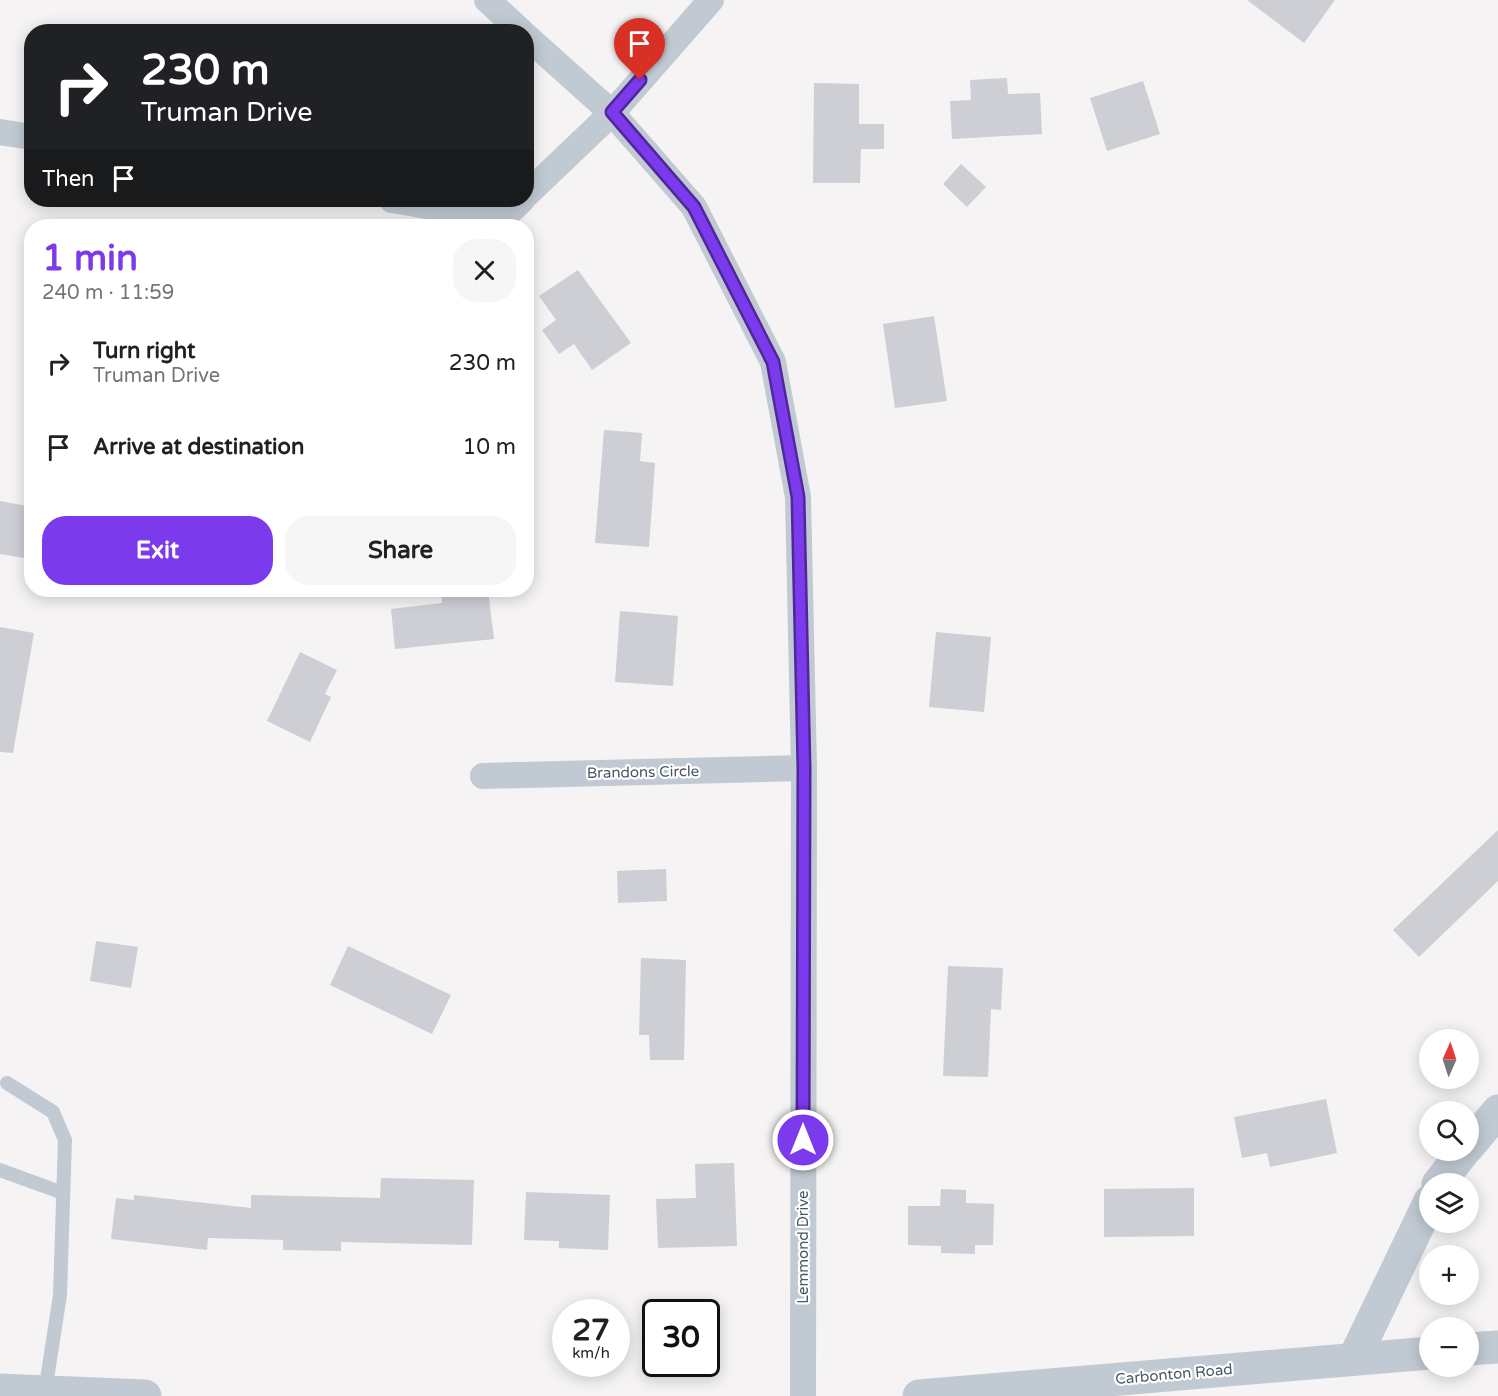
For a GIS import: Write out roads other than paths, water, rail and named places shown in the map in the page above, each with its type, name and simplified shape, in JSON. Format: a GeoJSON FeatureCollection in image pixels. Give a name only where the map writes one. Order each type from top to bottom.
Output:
{"type":"FeatureCollection","features":[{"type":"Feature","properties":{"kind":"street"},"geometry":{"type":"LineString","coordinates":[[487,0],[513,24]]}},
{"type":"Feature","properties":{"kind":"street"},"geometry":{"type":"LineString","coordinates":[[534,187],[612,112],[711,0]]}},
{"type":"Feature","properties":{"kind":"street","name":"Lemmond Drive"},"geometry":{"type":"LineString","coordinates":[[534,43],[612,112],[694,207],[773,362],[798,497],[804,768],[803,1396]]}},
{"type":"Feature","properties":{"kind":"street"},"geometry":{"type":"LineString","coordinates":[[0,132],[24,136]]}},
{"type":"Feature","properties":{"kind":"street"},"geometry":{"type":"LineString","coordinates":[[433,207],[502,219],[515,207]]}},
{"type":"Feature","properties":{"kind":"street","name":"Brandons Circle"},"geometry":{"type":"LineString","coordinates":[[483,776],[804,768]]}},
{"type":"Feature","properties":{"kind":"street"},"geometry":{"type":"LineString","coordinates":[[1479,1134],[1498,1111]]}},
{"type":"Feature","properties":{"kind":"street"},"geometry":{"type":"LineString","coordinates":[[1447,1173],[1456,1161]]}},
{"type":"Feature","properties":{"kind":"street"},"geometry":{"type":"LineString","coordinates":[[1354,1359],[1419,1224]]}},
{"type":"Feature","properties":{"kind":"street"},"geometry":{"type":"LineString","coordinates":[[1479,1348],[1498,1347]]}},
{"type":"Feature","properties":{"kind":"street","name":"Carbonton Road"},"geometry":{"type":"LineString","coordinates":[[920,1396],[1419,1354]]}},
{"type":"Feature","properties":{"kind":"street"},"geometry":{"type":"LineString","coordinates":[[0,1390],[145,1396]]}},
{"type":"Feature","properties":{"kind":"lane"},"geometry":{"type":"LineString","coordinates":[[7,1083],[53,1112],[65,1140],[60,1295],[45,1392]]}},
{"type":"Feature","properties":{"kind":"lane"},"geometry":{"type":"LineString","coordinates":[[0,1170],[63,1193]]}}]}
